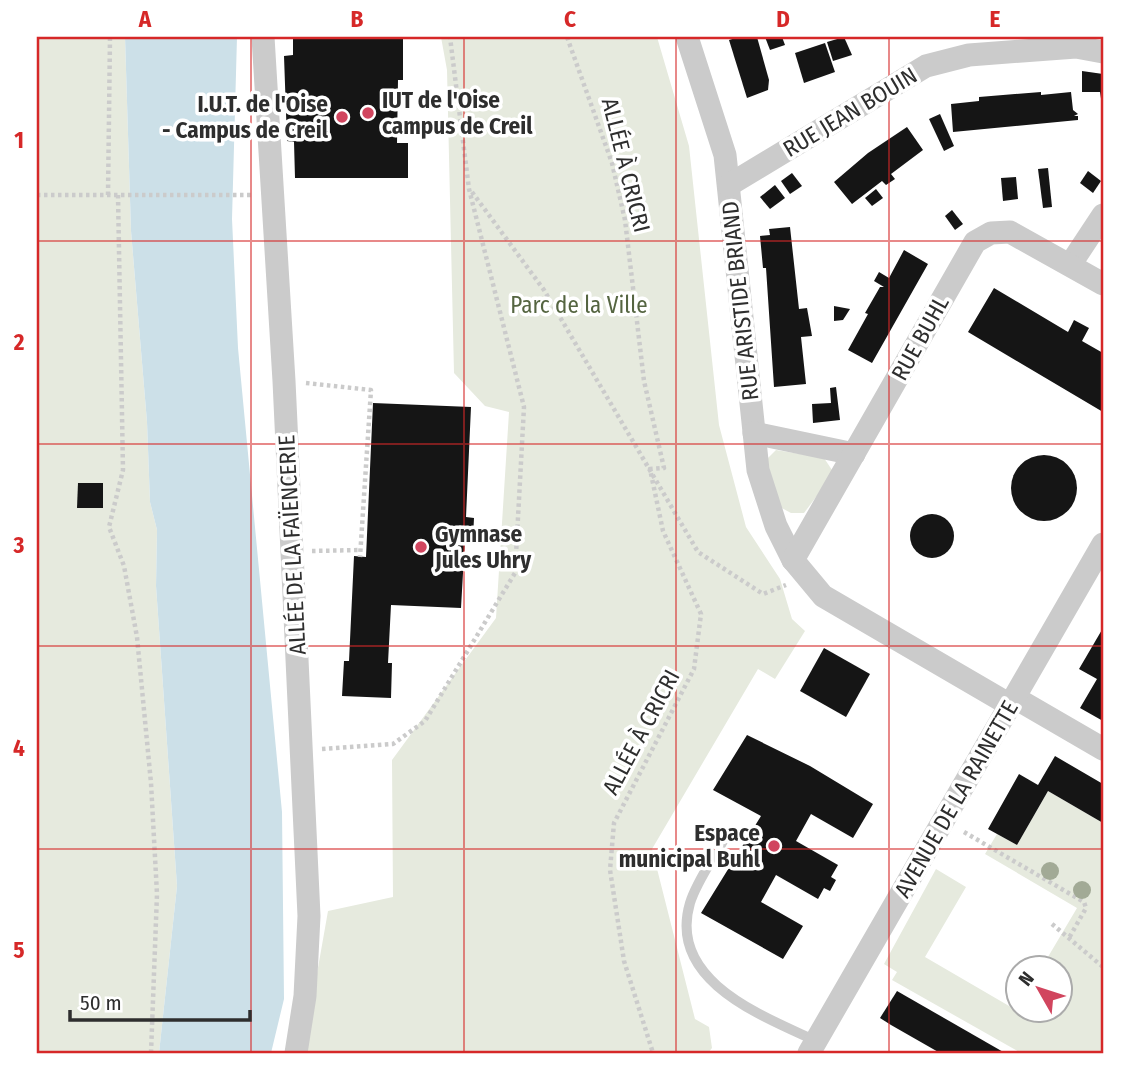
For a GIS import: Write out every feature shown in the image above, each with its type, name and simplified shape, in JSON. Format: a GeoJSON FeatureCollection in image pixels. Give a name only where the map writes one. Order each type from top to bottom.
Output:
{"type":"FeatureCollection","features":[{"type":"Feature","properties":{"kind":"street","name":"ALLÉE DE LA FAÏENCERIE"},"geometry":{"type":"LineString","coordinates":[[263,37],[284,380],[309,916],[306,985],[296,1053]]}},
{"type":"Feature","properties":{"kind":"street","name":"RUE ARISTIDE BRIAND"},"geometry":{"type":"LineString","coordinates":[[692,38],[721,138],[729,185],[762,489],[799,569]]}},
{"type":"Feature","properties":{"kind":"street","name":"RUE JEAN BOUIN"},"geometry":{"type":"LineString","coordinates":[[729,185],[802,143],[908,75],[933,64],[969,55],[1069,48],[1103,51]]}},
{"type":"Feature","properties":{"kind":"street"},"geometry":{"type":"LineString","coordinates":[[1070,265],[1103,215]]}},
{"type":"Feature","properties":{"kind":"street","name":"RUE BUHL"},"geometry":{"type":"LineString","coordinates":[[799,569],[854,454],[975,242],[991,233],[1010,232],[1103,284]]}},
{"type":"Feature","properties":{"kind":"street"},"geometry":{"type":"LineString","coordinates":[[754,433],[854,454]]}},
{"type":"Feature","properties":{"kind":"street","name":"AVENUE DE LA RAINETTE"},"geometry":{"type":"LineString","coordinates":[[813,1047],[1103,544]]}},
{"type":"Feature","properties":{"kind":"street"},"geometry":{"type":"LineString","coordinates":[[799,569],[835,605],[1103,749]]}},
{"type":"Feature","properties":{"kind":"lane"},"geometry":{"type":"LineString","coordinates":[[723,841],[690,904],[687,923],[699,962],[707,978],[732,1000],[813,1047]]}},
{"type":"Feature","properties":{"kind":"path"},"geometry":{"type":"LineString","coordinates":[[108,195],[110,37]]}},
{"type":"Feature","properties":{"kind":"path"},"geometry":{"type":"LineString","coordinates":[[302,750],[393,744],[425,720],[515,573],[524,407],[469,189],[450,37]]}},
{"type":"Feature","properties":{"kind":"path","name":"ALLÉE À CRICRI"},"geometry":{"type":"LineString","coordinates":[[567,37],[612,163],[625,220],[644,381],[664,468],[650,469],[663,531],[701,614],[694,669],[614,823],[610,870],[624,961],[653,1053]]}},
{"type":"Feature","properties":{"kind":"path"},"geometry":{"type":"LineString","coordinates":[[469,189],[544,290],[698,552],[763,594],[799,569]]}},
{"type":"Feature","properties":{"kind":"path"},"geometry":{"type":"LineString","coordinates":[[37,195],[239,195]]}},
{"type":"Feature","properties":{"kind":"path"},"geometry":{"type":"LineString","coordinates":[[118,195],[123,470],[109,527],[124,566],[137,637],[151,783],[157,894],[151,1053]]}},
{"type":"Feature","properties":{"kind":"path"},"geometry":{"type":"LineString","coordinates":[[284,380],[371,390],[360,556]]}},
{"type":"Feature","properties":{"kind":"path"},"geometry":{"type":"LineString","coordinates":[[292,551],[360,550]]}},
{"type":"Feature","properties":{"kind":"path"},"geometry":{"type":"LineString","coordinates":[[970,822],[964,833],[1084,902],[1086,908],[1069,938]]}},
{"type":"Feature","properties":{"kind":"path"},"geometry":{"type":"LineString","coordinates":[[1052,924],[1103,967]]}},
{"type":"Feature","properties":{"kind":"green space"},"geometry":{"type":"Polygon","coordinates":[[[37,37],[125,37],[131,231],[147,422],[150,502],[157,530],[156,586],[177,886],[159,1053],[37,1053],[37,37]]]}},
{"type":"Feature","properties":{"kind":"green space","name":"Parc de la Ville"},"geometry":{"type":"Polygon","coordinates":[[[441,37],[657,37],[689,146],[719,425],[746,527],[780,579],[792,619],[805,631],[775,679],[758,669],[652,849],[695,1019],[709,1027],[712,1048],[708,1053],[303,1053],[328,911],[393,897],[392,760],[496,618],[509,412],[485,406],[454,373],[447,70],[441,37]]]}},
{"type":"Feature","properties":{"kind":"green space"},"geometry":{"type":"Polygon","coordinates":[[[776,450],[824,458],[834,473],[804,513],[791,513],[778,506],[767,459],[776,450]]]}},
{"type":"Feature","properties":{"kind":"green space"},"geometry":{"type":"Polygon","coordinates":[[[1048,791],[1103,823],[1103,1053],[1021,1053],[892,980],[897,972],[884,964],[936,869],[966,887],[925,957],[1004,1003],[1004,1024],[1074,1024],[1074,954],[1050,954],[1077,908],[985,854],[997,834],[1017,845],[1048,791]]]}},
{"type":"Feature","properties":{"kind":"shaded area"},"geometry":{"type":"Polygon","coordinates":[[[125,37],[237,37],[232,219],[238,348],[282,812],[284,999],[271,1053],[159,1053],[177,886],[156,586],[157,530],[150,502],[147,422],[131,231],[125,37]]]}},
{"type":"Feature","properties":{"kind":"building","name":"IUT de l'Oise campus de Creil"},"geometry":{"type":"Polygon","coordinates":[[[293,37],[403,37],[403,80],[398,80],[397,143],[408,143],[408,178],[295,178],[294,142],[287,141],[284,56],[293,55],[293,37]]]}},
{"type":"Feature","properties":{"kind":"building"},"geometry":{"type":"Polygon","coordinates":[[[757,37],[769,80],[768,90],[747,98],[729,40],[757,37]]]}},
{"type":"Feature","properties":{"kind":"building"},"geometry":{"type":"Polygon","coordinates":[[[765,37],[782,37],[785,45],[770,50],[765,37]]]}},
{"type":"Feature","properties":{"kind":"building"},"geometry":{"type":"Polygon","coordinates":[[[844,37],[852,55],[833,61],[827,42],[844,37]]]}},
{"type":"Feature","properties":{"kind":"building"},"geometry":{"type":"Polygon","coordinates":[[[825,43],[835,72],[804,83],[795,53],[825,43]]]}},
{"type":"Feature","properties":{"kind":"building"},"geometry":{"type":"Polygon","coordinates":[[[1082,71],[1103,74],[1103,112],[1100,92],[1082,92],[1082,71]]]}},
{"type":"Feature","properties":{"kind":"building"},"geometry":{"type":"Polygon","coordinates":[[[1041,92],[1041,95],[1071,92],[1073,110],[1078,114],[1074,116],[1078,116],[1078,120],[953,132],[951,104],[979,101],[979,97],[1041,92]]]}},
{"type":"Feature","properties":{"kind":"building"},"geometry":{"type":"Polygon","coordinates":[[[940,114],[954,146],[944,151],[929,119],[940,114]]]}},
{"type":"Feature","properties":{"kind":"building"},"geometry":{"type":"Polygon","coordinates":[[[907,127],[923,150],[891,174],[895,179],[886,185],[882,181],[852,204],[834,182],[868,153],[907,127]]]}},
{"type":"Feature","properties":{"kind":"building"},"geometry":{"type":"Polygon","coordinates":[[[1048,168],[1052,207],[1043,208],[1038,169],[1048,168]]]}},
{"type":"Feature","properties":{"kind":"building"},"geometry":{"type":"Polygon","coordinates":[[[1088,171],[1101,181],[1093,193],[1080,183],[1088,171]]]}},
{"type":"Feature","properties":{"kind":"building"},"geometry":{"type":"Polygon","coordinates":[[[792,173],[802,186],[790,194],[781,181],[792,173]]]}},
{"type":"Feature","properties":{"kind":"building"},"geometry":{"type":"Polygon","coordinates":[[[1016,177],[1018,199],[1003,201],[1001,178],[1016,177]]]}},
{"type":"Feature","properties":{"kind":"building"},"geometry":{"type":"Polygon","coordinates":[[[775,185],[785,198],[770,209],[760,197],[775,185]]]}},
{"type":"Feature","properties":{"kind":"building"},"geometry":{"type":"Polygon","coordinates":[[[876,189],[883,198],[872,206],[865,198],[876,189]]]}},
{"type":"Feature","properties":{"kind":"building"},"geometry":{"type":"Polygon","coordinates":[[[952,210],[963,224],[955,230],[945,216],[952,210]]]}},
{"type":"Feature","properties":{"kind":"building"},"geometry":{"type":"Polygon","coordinates":[[[790,227],[799,309],[807,308],[812,336],[801,337],[806,384],[774,387],[766,268],[763,268],[760,236],[770,235],[769,229],[790,227]]]}},
{"type":"Feature","properties":{"kind":"building"},"geometry":{"type":"Polygon","coordinates":[[[904,250],[928,264],[872,363],[848,350],[868,314],[865,313],[880,287],[884,287],[874,281],[879,272],[889,278],[904,250]]]}},
{"type":"Feature","properties":{"kind":"building"},"geometry":{"type":"Polygon","coordinates":[[[994,288],[1068,332],[1074,320],[1089,328],[1082,341],[1103,353],[1103,412],[968,332],[994,288]]]}},
{"type":"Feature","properties":{"kind":"building"},"geometry":{"type":"Polygon","coordinates":[[[834,306],[850,309],[843,320],[834,321],[834,306]]]}},
{"type":"Feature","properties":{"kind":"building"},"geometry":{"type":"Polygon","coordinates":[[[836,387],[840,420],[813,423],[812,404],[831,403],[830,388],[836,387]]]}},
{"type":"Feature","properties":{"kind":"building","name":"Gymnase Jules Uhry"},"geometry":{"type":"Polygon","coordinates":[[[373,403],[471,407],[466,517],[474,518],[473,538],[465,538],[461,608],[391,605],[388,663],[392,663],[391,698],[342,696],[344,661],[349,661],[354,556],[366,557],[373,403]]]}},
{"type":"Feature","properties":{"kind":"building"},"geometry":{"type":"Polygon","coordinates":[[[1037,455],[1051,455],[1063,460],[1072,469],[1077,488],[1075,501],[1068,512],[1051,521],[1037,521],[1025,516],[1016,507],[1011,495],[1011,481],[1016,469],[1025,460],[1037,455]]]}},
{"type":"Feature","properties":{"kind":"building"},"geometry":{"type":"Polygon","coordinates":[[[78,483],[103,483],[103,508],[77,508],[78,483]]]}},
{"type":"Feature","properties":{"kind":"building"},"geometry":{"type":"Polygon","coordinates":[[[932,514],[947,521],[954,536],[947,551],[932,558],[917,551],[910,536],[917,521],[932,514]]]}},
{"type":"Feature","properties":{"kind":"building"},"geometry":{"type":"Polygon","coordinates":[[[1103,628],[1103,721],[1080,708],[1097,679],[1079,669],[1103,628]]]}},
{"type":"Feature","properties":{"kind":"building"},"geometry":{"type":"Polygon","coordinates":[[[824,648],[870,674],[846,717],[800,691],[824,648]]]}},
{"type":"Feature","properties":{"kind":"building","name":"Espace municipal Buhl"},"geometry":{"type":"Polygon","coordinates":[[[747,735],[810,766],[873,804],[853,838],[811,814],[796,841],[838,865],[831,877],[836,880],[830,891],[824,888],[818,899],[776,875],[761,902],[803,926],[783,959],[701,913],[761,816],[713,790],[747,735]]]}},
{"type":"Feature","properties":{"kind":"building"},"geometry":{"type":"Polygon","coordinates":[[[1055,756],[1103,784],[1103,823],[1048,791],[1017,845],[988,829],[1019,774],[1038,785],[1055,756]]]}},
{"type":"Feature","properties":{"kind":"building"},"geometry":{"type":"Polygon","coordinates":[[[897,991],[1005,1053],[940,1053],[891,1025],[880,1018],[897,991]]]}},
{"type":"Feature","properties":{"kind":"place","name":"IUT de l'Oise campus de Creil"},"geometry":{"type":"Point","coordinates":[368,113]}},
{"type":"Feature","properties":{"kind":"place","name":"I.U.T. de l'Oise - Campus de Creil"},"geometry":{"type":"Point","coordinates":[342,117]}},
{"type":"Feature","properties":{"kind":"place","name":"Gymnase Jules Uhry"},"geometry":{"type":"Point","coordinates":[421,547]}},
{"type":"Feature","properties":{"kind":"place","name":"Espace municipal Buhl"},"geometry":{"type":"Point","coordinates":[774,846]}}]}
